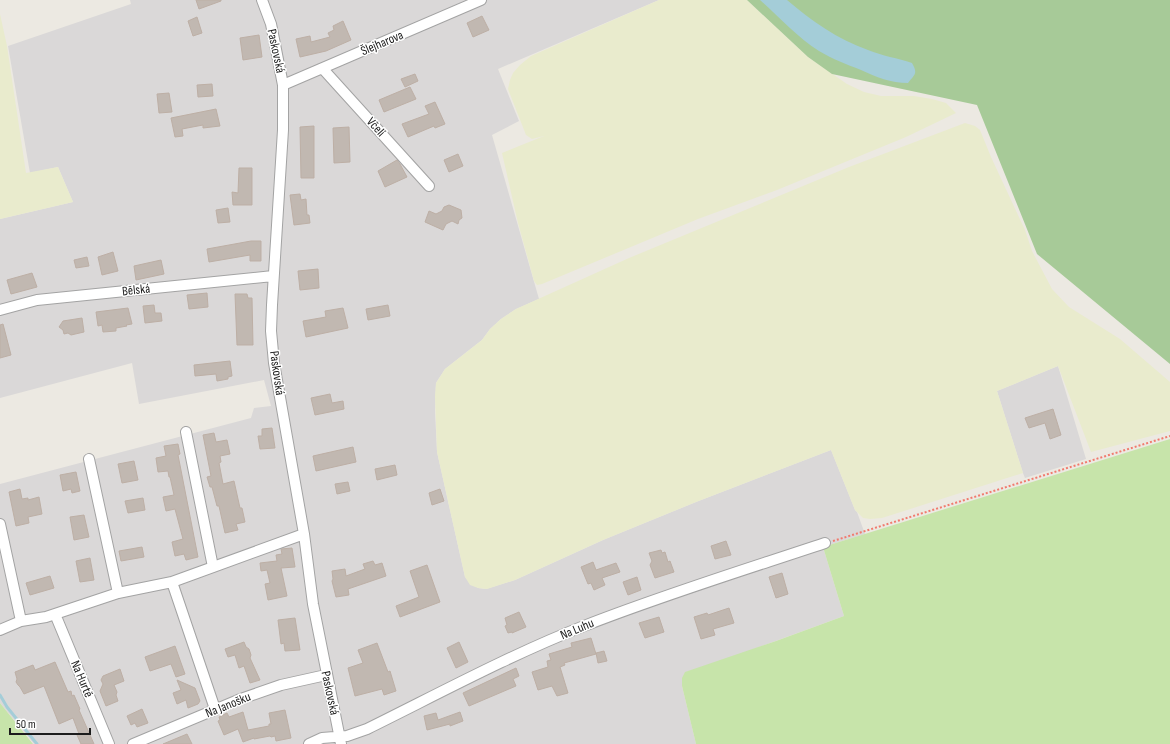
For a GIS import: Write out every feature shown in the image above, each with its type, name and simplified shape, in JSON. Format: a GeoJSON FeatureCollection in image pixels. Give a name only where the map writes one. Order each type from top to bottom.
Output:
{"type":"FeatureCollection","features":[{"type":"Feature","properties":{"kind":"street","name":"Paskovská"},"geometry":{"type":"LineString","coordinates":[[262,0],[270,24],[283,85],[283,130],[273,276],[271,331],[274,363],[304,534],[313,604],[340,740]]}},
{"type":"Feature","properties":{"kind":"street","name":"Šlejharova"},"geometry":{"type":"LineString","coordinates":[[283,85],[481,0]]}},
{"type":"Feature","properties":{"kind":"street","name":"Včelí"},"geometry":{"type":"LineString","coordinates":[[323,69],[429,186]]}},
{"type":"Feature","properties":{"kind":"street","name":"Bělská"},"geometry":{"type":"LineString","coordinates":[[0,310],[37,300],[273,276]]}},
{"type":"Feature","properties":{"kind":"street"},"geometry":{"type":"LineString","coordinates":[[186,432],[213,567]]}},
{"type":"Feature","properties":{"kind":"street"},"geometry":{"type":"LineString","coordinates":[[89,460],[118,594]]}},
{"type":"Feature","properties":{"kind":"street"},"geometry":{"type":"LineString","coordinates":[[0,524],[20,621]]}},
{"type":"Feature","properties":{"kind":"street"},"geometry":{"type":"LineString","coordinates":[[0,630],[20,621],[46,617],[118,594],[172,582],[304,534]]}},
{"type":"Feature","properties":{"kind":"street","name":"Na Luhu"},"geometry":{"type":"LineString","coordinates":[[309,744],[322,738],[340,740],[367,729],[502,662],[582,626],[628,609],[825,543]]}},
{"type":"Feature","properties":{"kind":"street"},"geometry":{"type":"LineString","coordinates":[[172,582],[215,709]]}},
{"type":"Feature","properties":{"kind":"street","name":"Na Hurtě"},"geometry":{"type":"LineString","coordinates":[[55,614],[109,744]]}},
{"type":"Feature","properties":{"kind":"street","name":"Na Janošku"},"geometry":{"type":"LineString","coordinates":[[133,744],[238,700],[281,685],[326,675]]}},
{"type":"Feature","properties":{"kind":"path"},"geometry":{"type":"LineString","coordinates":[[825,543],[1170,436]]}},
{"type":"Feature","properties":{"kind":"shaded area"},"geometry":{"type":"Polygon","coordinates":[[[130,0],[659,0],[498,69],[519,121],[492,135],[539,299],[516,309],[501,319],[490,329],[482,340],[445,369],[436,383],[435,411],[437,452],[465,577],[478,588],[486,589],[515,580],[603,540],[831,450],[865,534],[823,547],[844,616],[759,647],[682,686],[696,744],[34,744],[0,703],[0,484],[251,418],[254,408],[271,406],[264,380],[139,404],[132,363],[0,398],[0,219],[73,202],[58,167],[30,173],[8,46],[131,4],[130,0]]]}},
{"type":"Feature","properties":{"kind":"shaded area"},"geometry":{"type":"Polygon","coordinates":[[[1058,366],[1086,459],[1025,478],[997,391],[1058,366]]]}},
{"type":"Feature","properties":{"kind":"green space"},"geometry":{"type":"Polygon","coordinates":[[[659,0],[747,0],[808,57],[847,84],[864,92],[881,96],[914,96],[932,99],[946,103],[956,113],[906,137],[777,190],[698,219],[537,285],[534,281],[518,223],[502,153],[544,136],[532,139],[526,135],[508,89],[510,80],[513,73],[520,65],[531,56],[659,0]]]}},
{"type":"Feature","properties":{"kind":"green space"},"geometry":{"type":"Polygon","coordinates":[[[747,0],[1170,0],[1170,364],[1037,254],[977,105],[832,74],[808,57],[747,0]]]}},
{"type":"Feature","properties":{"kind":"green space"},"geometry":{"type":"Polygon","coordinates":[[[0,14],[7,46],[26,173],[58,167],[73,202],[0,219],[0,14]]]}},
{"type":"Feature","properties":{"kind":"green space"},"geometry":{"type":"Polygon","coordinates":[[[965,123],[975,126],[980,130],[1025,230],[1032,251],[1052,289],[1069,307],[1120,339],[1170,382],[1170,431],[1091,452],[1058,366],[997,391],[1023,473],[882,518],[870,519],[863,518],[855,510],[831,450],[603,540],[515,580],[487,589],[470,585],[465,577],[437,452],[436,383],[445,369],[482,340],[490,329],[501,319],[516,309],[629,258],[849,167],[965,123]]]}},
{"type":"Feature","properties":{"kind":"green space"},"geometry":{"type":"Polygon","coordinates":[[[1170,439],[1170,744],[696,744],[682,686],[682,678],[685,672],[844,616],[823,547],[1170,439]]]}},
{"type":"Feature","properties":{"kind":"green space"},"geometry":{"type":"Polygon","coordinates":[[[0,703],[33,744],[0,744],[0,703]]]}},
{"type":"Feature","properties":{"kind":"water"},"geometry":{"type":"Polygon","coordinates":[[[760,0],[787,0],[815,22],[835,35],[873,52],[912,63],[915,74],[908,83],[890,81],[834,59],[803,40],[760,0]]]}},
{"type":"Feature","properties":{"kind":"building"},"geometry":{"type":"Polygon","coordinates":[[[196,0],[221,0],[221,1],[199,9],[196,0]]]}},
{"type":"Feature","properties":{"kind":"building"},"geometry":{"type":"Polygon","coordinates":[[[482,16],[489,30],[473,37],[467,23],[482,16]]]}},
{"type":"Feature","properties":{"kind":"building"},"geometry":{"type":"Polygon","coordinates":[[[197,17],[202,33],[193,36],[188,21],[197,17]]]}},
{"type":"Feature","properties":{"kind":"building"},"geometry":{"type":"Polygon","coordinates":[[[343,21],[351,40],[326,51],[300,57],[296,39],[310,36],[311,42],[330,37],[328,33],[334,30],[333,26],[343,21]]]}},
{"type":"Feature","properties":{"kind":"building"},"geometry":{"type":"Polygon","coordinates":[[[259,35],[262,57],[243,60],[240,38],[259,35]]]}},
{"type":"Feature","properties":{"kind":"building"},"geometry":{"type":"Polygon","coordinates":[[[415,74],[418,81],[405,87],[401,79],[415,74]]]}},
{"type":"Feature","properties":{"kind":"building"},"geometry":{"type":"Polygon","coordinates":[[[212,84],[213,96],[198,97],[197,85],[212,84]]]}},
{"type":"Feature","properties":{"kind":"building"},"geometry":{"type":"Polygon","coordinates":[[[410,87],[416,99],[384,112],[379,100],[410,87]]]}},
{"type":"Feature","properties":{"kind":"building"},"geometry":{"type":"Polygon","coordinates":[[[169,93],[172,112],[159,113],[157,94],[169,93]]]}},
{"type":"Feature","properties":{"kind":"building"},"geometry":{"type":"Polygon","coordinates":[[[435,102],[445,124],[435,128],[434,126],[408,137],[402,124],[429,114],[425,106],[435,102]]]}},
{"type":"Feature","properties":{"kind":"building"},"geometry":{"type":"Polygon","coordinates":[[[216,109],[220,126],[203,128],[203,125],[182,129],[183,136],[175,137],[171,118],[216,109]]]}},
{"type":"Feature","properties":{"kind":"building"},"geometry":{"type":"Polygon","coordinates":[[[314,126],[314,178],[301,178],[300,127],[314,126]]]}},
{"type":"Feature","properties":{"kind":"building"},"geometry":{"type":"Polygon","coordinates":[[[349,127],[350,162],[334,163],[333,128],[349,127]]]}},
{"type":"Feature","properties":{"kind":"building"},"geometry":{"type":"Polygon","coordinates":[[[458,154],[463,166],[449,172],[444,160],[458,154]]]}},
{"type":"Feature","properties":{"kind":"building"},"geometry":{"type":"Polygon","coordinates":[[[397,160],[407,177],[385,187],[378,171],[397,160]]]}},
{"type":"Feature","properties":{"kind":"building"},"geometry":{"type":"Polygon","coordinates":[[[239,168],[252,168],[252,205],[233,205],[232,192],[238,193],[239,168]]]}},
{"type":"Feature","properties":{"kind":"building"},"geometry":{"type":"Polygon","coordinates":[[[300,194],[301,200],[306,199],[307,215],[309,215],[310,223],[294,225],[290,195],[300,194]]]}},
{"type":"Feature","properties":{"kind":"building"},"geometry":{"type":"Polygon","coordinates":[[[449,205],[461,210],[462,218],[459,220],[458,224],[452,221],[446,224],[443,230],[425,222],[429,211],[436,214],[442,211],[444,207],[449,205]]]}},
{"type":"Feature","properties":{"kind":"building"},"geometry":{"type":"Polygon","coordinates":[[[228,208],[230,222],[218,223],[216,210],[228,208]]]}},
{"type":"Feature","properties":{"kind":"building"},"geometry":{"type":"Polygon","coordinates":[[[251,241],[261,241],[261,261],[250,261],[250,255],[209,262],[207,249],[251,241]]]}},
{"type":"Feature","properties":{"kind":"building"},"geometry":{"type":"Polygon","coordinates":[[[113,252],[118,271],[102,275],[98,257],[113,252]]]}},
{"type":"Feature","properties":{"kind":"building"},"geometry":{"type":"Polygon","coordinates":[[[87,257],[89,266],[76,268],[74,260],[87,257]]]}},
{"type":"Feature","properties":{"kind":"building"},"geometry":{"type":"Polygon","coordinates":[[[161,260],[164,274],[136,280],[134,266],[161,260]]]}},
{"type":"Feature","properties":{"kind":"building"},"geometry":{"type":"Polygon","coordinates":[[[318,269],[319,288],[300,290],[298,271],[318,269]]]}},
{"type":"Feature","properties":{"kind":"building"},"geometry":{"type":"Polygon","coordinates":[[[32,273],[37,287],[11,294],[7,280],[32,273]]]}},
{"type":"Feature","properties":{"kind":"building"},"geometry":{"type":"Polygon","coordinates":[[[207,293],[208,307],[189,309],[187,295],[207,293]]]}},
{"type":"Feature","properties":{"kind":"building"},"geometry":{"type":"Polygon","coordinates":[[[235,294],[247,294],[248,298],[252,298],[253,345],[237,345],[235,294]]]}},
{"type":"Feature","properties":{"kind":"building"},"geometry":{"type":"Polygon","coordinates":[[[154,305],[155,313],[161,313],[162,321],[145,323],[143,306],[154,305]]]}},
{"type":"Feature","properties":{"kind":"building"},"geometry":{"type":"Polygon","coordinates":[[[388,305],[390,316],[368,320],[366,309],[388,305]]]}},
{"type":"Feature","properties":{"kind":"building"},"geometry":{"type":"Polygon","coordinates":[[[128,308],[132,324],[116,328],[116,331],[103,332],[102,325],[98,326],[96,312],[128,308]]]}},
{"type":"Feature","properties":{"kind":"building"},"geometry":{"type":"Polygon","coordinates":[[[343,308],[348,328],[306,337],[303,321],[326,317],[325,311],[343,308]]]}},
{"type":"Feature","properties":{"kind":"building"},"geometry":{"type":"Polygon","coordinates":[[[82,318],[84,332],[71,335],[68,333],[64,334],[63,330],[59,327],[63,321],[82,318]]]}},
{"type":"Feature","properties":{"kind":"building"},"geometry":{"type":"Polygon","coordinates":[[[3,324],[11,355],[0,358],[0,325],[3,324]]]}},
{"type":"Feature","properties":{"kind":"building"},"geometry":{"type":"Polygon","coordinates":[[[230,361],[232,376],[228,377],[228,379],[217,381],[216,374],[195,376],[194,365],[230,361]]]}},
{"type":"Feature","properties":{"kind":"building"},"geometry":{"type":"Polygon","coordinates":[[[330,394],[332,403],[343,401],[344,409],[315,415],[311,398],[330,394]]]}},
{"type":"Feature","properties":{"kind":"building"},"geometry":{"type":"Polygon","coordinates":[[[1053,409],[1061,435],[1050,439],[1045,423],[1029,428],[1025,418],[1053,409]]]}},
{"type":"Feature","properties":{"kind":"building"},"geometry":{"type":"Polygon","coordinates":[[[272,428],[275,448],[260,449],[258,436],[262,436],[262,429],[272,428]]]}},
{"type":"Feature","properties":{"kind":"building"},"geometry":{"type":"Polygon","coordinates":[[[214,433],[216,442],[227,440],[230,454],[220,456],[221,462],[219,463],[223,484],[234,481],[240,508],[242,508],[245,522],[236,524],[238,530],[225,533],[219,506],[217,506],[212,487],[210,487],[207,477],[211,476],[203,435],[214,433]]]}},
{"type":"Feature","properties":{"kind":"building"},"geometry":{"type":"Polygon","coordinates":[[[178,444],[180,454],[178,455],[198,557],[186,560],[184,554],[175,556],[172,542],[183,539],[175,509],[166,511],[163,497],[174,495],[168,471],[158,472],[156,458],[166,456],[164,446],[178,444]]]}},
{"type":"Feature","properties":{"kind":"building"},"geometry":{"type":"Polygon","coordinates":[[[353,447],[356,462],[316,471],[313,456],[353,447]]]}},
{"type":"Feature","properties":{"kind":"building"},"geometry":{"type":"Polygon","coordinates":[[[134,461],[138,480],[122,483],[118,464],[134,461]]]}},
{"type":"Feature","properties":{"kind":"building"},"geometry":{"type":"Polygon","coordinates":[[[395,465],[397,475],[377,480],[375,469],[395,465]]]}},
{"type":"Feature","properties":{"kind":"building"},"geometry":{"type":"Polygon","coordinates":[[[76,472],[80,491],[72,493],[71,489],[63,491],[60,475],[76,472]]]}},
{"type":"Feature","properties":{"kind":"building"},"geometry":{"type":"Polygon","coordinates":[[[348,482],[350,491],[337,494],[335,484],[348,482]]]}},
{"type":"Feature","properties":{"kind":"building"},"geometry":{"type":"Polygon","coordinates":[[[20,489],[22,499],[28,498],[28,500],[39,497],[42,514],[28,517],[29,523],[16,526],[9,492],[20,489]]]}},
{"type":"Feature","properties":{"kind":"building"},"geometry":{"type":"Polygon","coordinates":[[[440,489],[444,501],[432,505],[429,493],[440,489]]]}},
{"type":"Feature","properties":{"kind":"building"},"geometry":{"type":"Polygon","coordinates":[[[143,498],[145,510],[128,513],[125,501],[143,498]]]}},
{"type":"Feature","properties":{"kind":"building"},"geometry":{"type":"Polygon","coordinates":[[[84,515],[89,537],[74,540],[70,517],[84,515]]]}},
{"type":"Feature","properties":{"kind":"building"},"geometry":{"type":"Polygon","coordinates":[[[726,541],[731,555],[715,559],[711,546],[726,541]]]}},
{"type":"Feature","properties":{"kind":"building"},"geometry":{"type":"Polygon","coordinates":[[[142,547],[144,557],[121,561],[119,551],[142,547]]]}},
{"type":"Feature","properties":{"kind":"building"},"geometry":{"type":"Polygon","coordinates":[[[292,548],[295,567],[281,568],[287,596],[268,600],[265,584],[270,583],[267,570],[261,571],[260,563],[277,561],[276,555],[282,554],[281,549],[292,548]]]}},
{"type":"Feature","properties":{"kind":"building"},"geometry":{"type":"Polygon","coordinates":[[[661,550],[662,553],[665,552],[668,562],[670,561],[674,572],[655,578],[650,565],[652,561],[649,553],[661,550]]]}},
{"type":"Feature","properties":{"kind":"building"},"geometry":{"type":"Polygon","coordinates":[[[90,558],[94,580],[80,582],[76,561],[90,558]]]}},
{"type":"Feature","properties":{"kind":"building"},"geometry":{"type":"Polygon","coordinates":[[[373,561],[375,565],[382,563],[386,576],[348,589],[349,595],[336,597],[332,581],[332,571],[345,569],[346,576],[365,569],[363,564],[373,561]]]}},
{"type":"Feature","properties":{"kind":"building"},"geometry":{"type":"Polygon","coordinates":[[[593,562],[596,570],[616,563],[620,572],[602,578],[605,585],[594,590],[591,583],[588,584],[581,567],[593,562]]]}},
{"type":"Feature","properties":{"kind":"building"},"geometry":{"type":"Polygon","coordinates":[[[427,565],[440,602],[400,617],[396,606],[419,597],[410,571],[427,565]]]}},
{"type":"Feature","properties":{"kind":"building"},"geometry":{"type":"Polygon","coordinates":[[[782,573],[788,594],[776,598],[769,577],[782,573]]]}},
{"type":"Feature","properties":{"kind":"building"},"geometry":{"type":"Polygon","coordinates":[[[50,576],[54,588],[30,595],[26,583],[50,576]]]}},
{"type":"Feature","properties":{"kind":"building"},"geometry":{"type":"Polygon","coordinates":[[[637,577],[641,590],[628,595],[623,582],[637,577]]]}},
{"type":"Feature","properties":{"kind":"building"},"geometry":{"type":"Polygon","coordinates":[[[729,608],[734,623],[713,629],[715,635],[701,639],[694,617],[707,613],[708,615],[729,608]]]}},
{"type":"Feature","properties":{"kind":"building"},"geometry":{"type":"Polygon","coordinates":[[[519,612],[526,627],[512,633],[508,633],[505,626],[507,625],[505,618],[519,612]]]}},
{"type":"Feature","properties":{"kind":"building"},"geometry":{"type":"Polygon","coordinates":[[[659,617],[664,632],[645,638],[639,623],[659,617]]]}},
{"type":"Feature","properties":{"kind":"building"},"geometry":{"type":"Polygon","coordinates":[[[295,618],[300,650],[285,651],[284,643],[281,644],[278,620],[295,618]]]}},
{"type":"Feature","properties":{"kind":"building"},"geometry":{"type":"Polygon","coordinates":[[[591,638],[596,654],[564,663],[565,665],[560,667],[568,693],[557,696],[552,686],[538,690],[532,672],[548,667],[547,661],[551,660],[549,654],[572,647],[571,643],[591,638]]]}},
{"type":"Feature","properties":{"kind":"building"},"geometry":{"type":"Polygon","coordinates":[[[244,642],[246,647],[249,649],[251,655],[250,658],[260,680],[250,683],[244,666],[239,668],[235,655],[228,657],[225,649],[244,642]]]}},
{"type":"Feature","properties":{"kind":"building"},"geometry":{"type":"Polygon","coordinates":[[[459,642],[468,662],[456,668],[447,648],[459,642]]]}},
{"type":"Feature","properties":{"kind":"building"},"geometry":{"type":"Polygon","coordinates":[[[377,643],[388,672],[390,671],[396,691],[384,695],[382,689],[355,696],[348,668],[363,663],[358,650],[377,643]]]}},
{"type":"Feature","properties":{"kind":"building"},"geometry":{"type":"Polygon","coordinates":[[[175,646],[185,674],[176,677],[171,664],[150,671],[145,657],[175,646]]]}},
{"type":"Feature","properties":{"kind":"building"},"geometry":{"type":"Polygon","coordinates":[[[604,651],[607,661],[598,663],[596,653],[604,651]]]}},
{"type":"Feature","properties":{"kind":"building"},"geometry":{"type":"Polygon","coordinates":[[[55,662],[68,692],[71,691],[72,696],[74,695],[94,744],[81,744],[73,718],[59,724],[44,686],[24,694],[16,682],[17,679],[15,672],[33,665],[35,670],[55,662]]]}},
{"type":"Feature","properties":{"kind":"building"},"geometry":{"type":"Polygon","coordinates":[[[516,668],[519,676],[513,679],[516,686],[469,706],[463,693],[516,668]]]}},
{"type":"Feature","properties":{"kind":"building"},"geometry":{"type":"Polygon","coordinates":[[[120,669],[124,681],[114,685],[117,692],[116,695],[118,701],[106,706],[100,691],[103,684],[101,680],[103,676],[120,669]]]}},
{"type":"Feature","properties":{"kind":"building"},"geometry":{"type":"Polygon","coordinates":[[[177,680],[195,688],[200,701],[198,704],[188,708],[186,700],[177,704],[173,693],[181,690],[177,680]]]}},
{"type":"Feature","properties":{"kind":"building"},"geometry":{"type":"Polygon","coordinates":[[[142,709],[148,723],[137,727],[135,723],[131,725],[127,716],[142,709]]]}},
{"type":"Feature","properties":{"kind":"building"},"geometry":{"type":"Polygon","coordinates":[[[285,710],[291,738],[276,741],[275,736],[270,736],[254,738],[243,742],[238,729],[224,735],[218,721],[220,720],[219,717],[227,713],[229,717],[243,712],[248,730],[269,726],[269,724],[271,724],[269,713],[285,710]]]}},
{"type":"Feature","properties":{"kind":"building"},"geometry":{"type":"Polygon","coordinates":[[[460,712],[463,721],[450,726],[450,724],[427,730],[424,716],[436,713],[438,720],[460,712]]]}},
{"type":"Feature","properties":{"kind":"building"},"geometry":{"type":"Polygon","coordinates":[[[187,734],[192,744],[163,744],[187,734]]]}},
{"type":"Feature","properties":{"kind":"waterway"},"geometry":{"type":"LineString","coordinates":[[0,695],[7,707],[37,744]]}}]}
